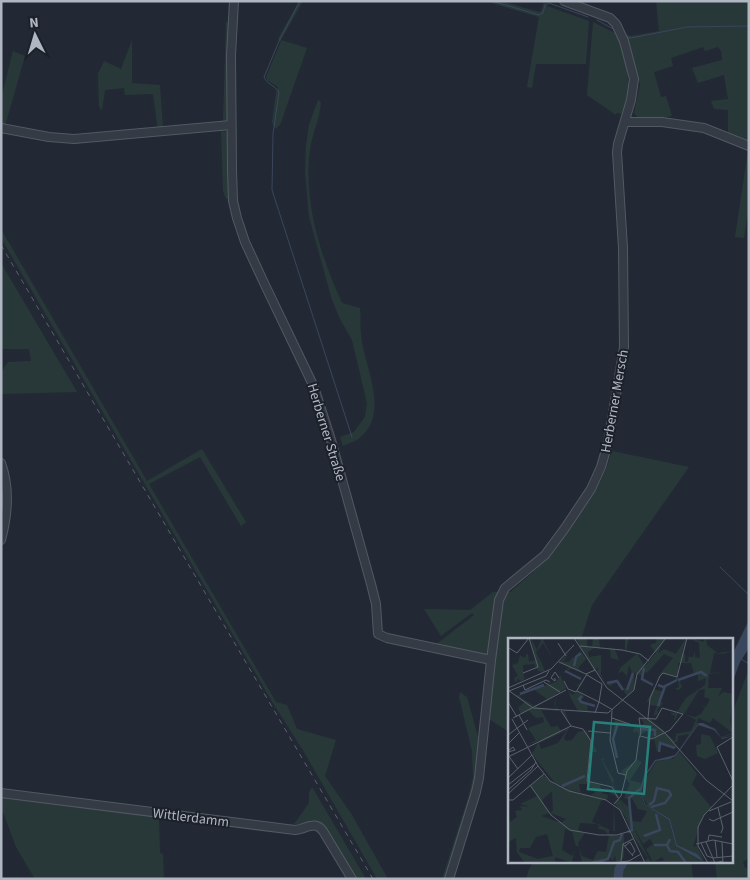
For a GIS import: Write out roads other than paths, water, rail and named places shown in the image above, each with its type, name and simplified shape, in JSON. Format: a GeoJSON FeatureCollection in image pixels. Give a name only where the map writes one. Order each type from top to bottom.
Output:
{"type":"FeatureCollection","features":[{"type":"Feature","properties":{"kind":"street","name":"Herberner Straße"},"geometry":{"type":"LineString","coordinates":[[234,1],[231,55],[233,201],[245,242],[314,387],[371,584],[376,604],[378,634],[387,638],[491,660]]}},
{"type":"Feature","properties":{"kind":"street","name":"Herberner Mersch"},"geometry":{"type":"LineString","coordinates":[[449,879],[479,778],[491,660],[500,600],[505,588],[545,554],[591,489],[601,467],[608,443],[624,346],[623,248],[617,152],[631,100],[634,79],[629,58],[616,24],[590,5],[564,1]]}},
{"type":"Feature","properties":{"kind":"street"},"geometry":{"type":"LineString","coordinates":[[625,122],[662,122],[704,128],[749,146]]}},
{"type":"Feature","properties":{"kind":"street"},"geometry":{"type":"LineString","coordinates":[[1,128],[49,137],[74,139],[231,125]]}},
{"type":"Feature","properties":{"kind":"street"},"geometry":{"type":"LineString","coordinates":[[1,463],[6,477],[8,495],[5,527],[1,540]]}},
{"type":"Feature","properties":{"kind":"street","name":"Wittlerdamm"},"geometry":{"type":"LineString","coordinates":[[1,793],[295,830],[315,825],[319,826],[323,831],[352,879]]}},
{"type":"Feature","properties":{"kind":"water"},"geometry":{"type":"Polygon","coordinates":[[[749,620],[749,648],[740,662],[732,683],[732,655],[749,620]]]}},
{"type":"Feature","properties":{"kind":"waterway"},"geometry":{"type":"LineString","coordinates":[[300,1],[280,39],[264,77],[279,92],[273,134],[272,190],[352,437]]}},
{"type":"Feature","properties":{"kind":"waterway"},"geometry":{"type":"LineString","coordinates":[[492,1],[539,15],[543,13],[545,5],[549,3],[588,17]]}},
{"type":"Feature","properties":{"kind":"waterway"},"geometry":{"type":"LineString","coordinates":[[597,20],[615,30]]}},
{"type":"Feature","properties":{"kind":"waterway"},"geometry":{"type":"LineString","coordinates":[[627,37],[631,38],[687,27],[749,26]]}},
{"type":"Feature","properties":{"kind":"waterway"},"geometry":{"type":"LineString","coordinates":[[720,567],[749,595]]}},
{"type":"Feature","properties":{"kind":"waterway"},"geometry":{"type":"LineString","coordinates":[[741,659],[749,664]]}},
{"type":"Feature","properties":{"kind":"waterway"},"geometry":{"type":"LineString","coordinates":[[618,879],[619,869],[623,862]]}},
{"type":"Feature","properties":{"kind":"railway"},"geometry":{"type":"LineString","coordinates":[[1,245],[373,879]]}}]}
